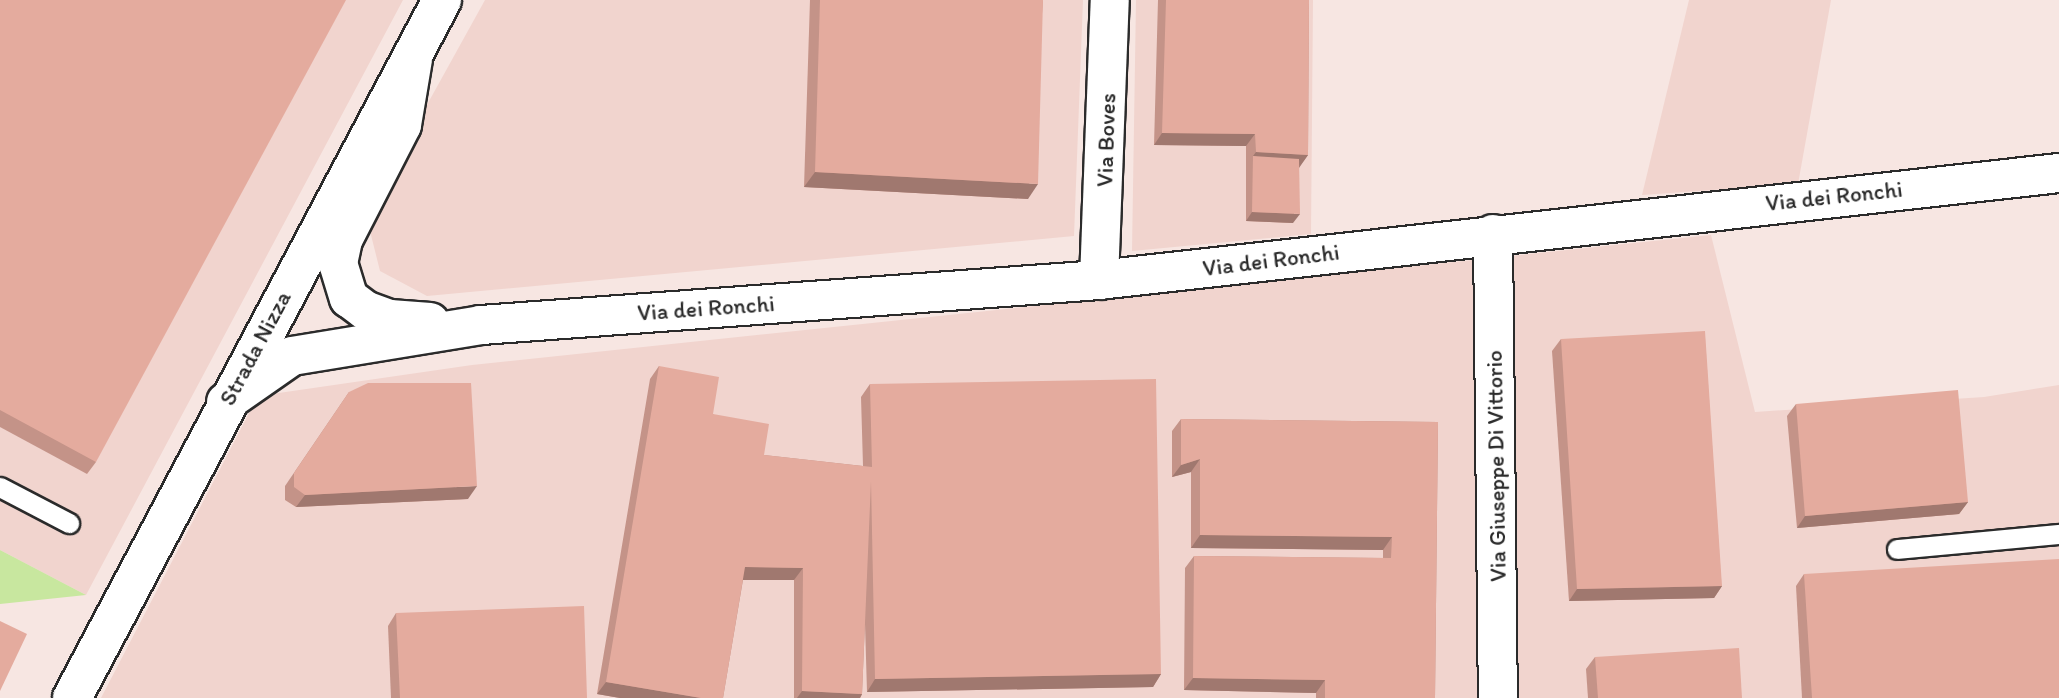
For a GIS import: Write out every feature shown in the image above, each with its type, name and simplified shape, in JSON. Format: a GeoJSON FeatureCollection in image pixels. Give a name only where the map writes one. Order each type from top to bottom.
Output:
{"type":"FeatureCollection","features":[{"type":"Feature","properties":{"kind":"street","name":"Strada Nizza"},"geometry":{"type":"LineString","coordinates":[[72,698],[415,44],[442,0]]}},
{"type":"Feature","properties":{"kind":"street","name":"Via Boves"},"geometry":{"type":"LineString","coordinates":[[1099,280],[1110,0]]}},
{"type":"Feature","properties":{"kind":"street","name":"Via dei Ronchi"},"geometry":{"type":"LineString","coordinates":[[415,44],[402,125],[343,240],[338,264],[349,298],[365,310],[390,319],[481,325]]}},
{"type":"Feature","properties":{"kind":"street","name":"Via dei Ronchi"},"geometry":{"type":"LineString","coordinates":[[226,402],[292,356],[481,325],[1099,280],[2059,173]]}},
{"type":"Feature","properties":{"kind":"street","name":"Via Giuseppe Di Vittorio"},"geometry":{"type":"LineString","coordinates":[[1493,234],[1498,698]]}},
{"type":"Feature","properties":{"kind":"lane"},"geometry":{"type":"LineString","coordinates":[[0,487],[69,523]]}},
{"type":"Feature","properties":{"kind":"lane"},"geometry":{"type":"LineString","coordinates":[[1897,549],[2059,534]]}},
{"type":"Feature","properties":{"kind":"shaded area"},"geometry":{"type":"Polygon","coordinates":[[[0,0],[403,0],[86,595],[0,550],[0,0]]]}},
{"type":"Feature","properties":{"kind":"shaded area"},"geometry":{"type":"Polygon","coordinates":[[[485,0],[1083,0],[1074,236],[427,296],[380,271],[366,215],[485,0]]]}},
{"type":"Feature","properties":{"kind":"shaded area"},"geometry":{"type":"Polygon","coordinates":[[[1136,0],[1313,0],[1311,234],[1132,251],[1136,0]]]}},
{"type":"Feature","properties":{"kind":"shaded area"},"geometry":{"type":"Polygon","coordinates":[[[1689,0],[1831,0],[1798,184],[1642,195],[1689,0]]]}},
{"type":"Feature","properties":{"kind":"shaded area"},"geometry":{"type":"Polygon","coordinates":[[[1711,235],[1755,412],[1984,397],[2059,385],[2059,698],[101,698],[258,396],[472,365],[1711,235]]]}},
{"type":"Feature","properties":{"kind":"green space"},"geometry":{"type":"Polygon","coordinates":[[[0,550],[86,595],[0,604],[0,550]]]}},
{"type":"Feature","properties":{"kind":"building"},"geometry":{"type":"Polygon","coordinates":[[[0,0],[346,0],[96,462],[0,410],[0,0]]]}},
{"type":"Feature","properties":{"kind":"building"},"geometry":{"type":"Polygon","coordinates":[[[820,0],[1043,0],[1038,184],[815,172],[820,0]]]}},
{"type":"Feature","properties":{"kind":"building"},"geometry":{"type":"Polygon","coordinates":[[[1166,0],[1309,0],[1308,155],[1256,152],[1255,134],[1162,133],[1166,0]]]}},
{"type":"Feature","properties":{"kind":"building"},"geometry":{"type":"Polygon","coordinates":[[[1253,156],[1299,159],[1300,214],[1252,212],[1253,156]]]}},
{"type":"Feature","properties":{"kind":"building"},"geometry":{"type":"Polygon","coordinates":[[[1705,331],[1722,586],[1577,589],[1561,339],[1705,331]]]}},
{"type":"Feature","properties":{"kind":"building"},"geometry":{"type":"Polygon","coordinates":[[[659,366],[719,377],[713,414],[769,424],[764,455],[872,467],[870,384],[1156,379],[1161,674],[875,679],[871,481],[862,694],[802,691],[803,568],[745,567],[723,698],[701,698],[606,682],[659,366]]]}},
{"type":"Feature","properties":{"kind":"building"},"geometry":{"type":"Polygon","coordinates":[[[368,383],[471,383],[477,486],[305,495],[294,487],[294,473],[349,392],[368,383]]]}},
{"type":"Feature","properties":{"kind":"building"},"geometry":{"type":"Polygon","coordinates":[[[1958,390],[1968,502],[1805,516],[1796,404],[1958,390]]]}},
{"type":"Feature","properties":{"kind":"building"},"geometry":{"type":"Polygon","coordinates":[[[1181,419],[1438,422],[1435,698],[1325,698],[1325,680],[1193,678],[1194,556],[1391,558],[1392,537],[1200,535],[1200,459],[1181,465],[1181,419]]]}},
{"type":"Feature","properties":{"kind":"building"},"geometry":{"type":"Polygon","coordinates":[[[2059,559],[2059,698],[1812,698],[1804,574],[2059,559]]]}},
{"type":"Feature","properties":{"kind":"building"},"geometry":{"type":"Polygon","coordinates":[[[584,606],[587,698],[400,698],[396,613],[584,606]]]}},
{"type":"Feature","properties":{"kind":"building"},"geometry":{"type":"Polygon","coordinates":[[[0,621],[27,634],[0,691],[0,621]]]}},
{"type":"Feature","properties":{"kind":"building"},"geometry":{"type":"Polygon","coordinates":[[[1739,648],[1742,698],[1598,698],[1595,657],[1739,648]]]}}]}
